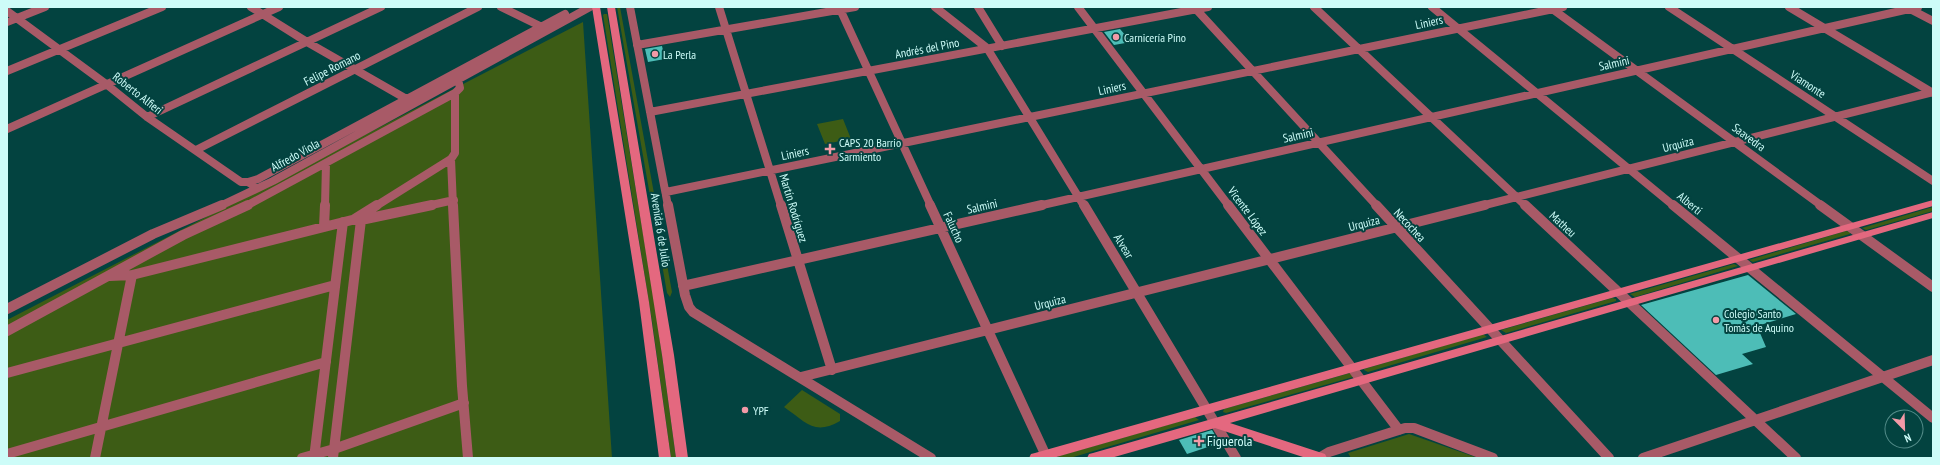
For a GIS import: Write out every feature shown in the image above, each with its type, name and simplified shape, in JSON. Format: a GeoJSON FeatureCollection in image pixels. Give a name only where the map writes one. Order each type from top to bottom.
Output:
{"type":"FeatureCollection","features":[{"type":"Feature","properties":{"kind":"main road"},"geometry":{"type":"LineString","coordinates":[[591,7],[644,302],[665,458]]}},
{"type":"Feature","properties":{"kind":"main road","name":"Avenida 6 de Julio"},"geometry":{"type":"LineString","coordinates":[[611,7],[669,362],[682,458]]}},
{"type":"Feature","properties":{"kind":"main road"},"geometry":{"type":"LineString","coordinates":[[1042,457],[1933,203]]}},
{"type":"Feature","properties":{"kind":"main road"},"geometry":{"type":"LineString","coordinates":[[1093,458],[1933,215]]}},
{"type":"Feature","properties":{"kind":"main road"},"geometry":{"type":"LineString","coordinates":[[1215,423],[1320,458]]}},
{"type":"Feature","properties":{"kind":"street"},"geometry":{"type":"LineString","coordinates":[[7,22],[45,7]]}},
{"type":"Feature","properties":{"kind":"street"},"geometry":{"type":"LineString","coordinates":[[7,71],[162,7]]}},
{"type":"Feature","properties":{"kind":"street"},"geometry":{"type":"LineString","coordinates":[[251,7],[307,42],[414,103]]}},
{"type":"Feature","properties":{"kind":"street"},"geometry":{"type":"LineString","coordinates":[[7,129],[279,7]]}},
{"type":"Feature","properties":{"kind":"street"},"geometry":{"type":"LineString","coordinates":[[147,117],[381,7]]}},
{"type":"Feature","properties":{"kind":"street","name":"Felipe Romano"},"geometry":{"type":"LineString","coordinates":[[196,150],[478,7]]}},
{"type":"Feature","properties":{"kind":"street"},"geometry":{"type":"LineString","coordinates":[[501,7],[540,26]]}},
{"type":"Feature","properties":{"kind":"street","name":"Alfredo Viola"},"geometry":{"type":"LineString","coordinates":[[248,182],[406,99],[540,26],[565,14],[591,7]]}},
{"type":"Feature","properties":{"kind":"street","name":"Alfredo Viola"},"geometry":{"type":"LineString","coordinates":[[7,309],[153,234],[257,188],[591,7]]}},
{"type":"Feature","properties":{"kind":"street"},"geometry":{"type":"LineString","coordinates":[[630,7],[683,286],[687,301],[693,312],[931,458]]}},
{"type":"Feature","properties":{"kind":"street","name":"Martín Rodríguez"},"geometry":{"type":"LineString","coordinates":[[719,7],[832,370]]}},
{"type":"Feature","properties":{"kind":"street"},"geometry":{"type":"LineString","coordinates":[[637,45],[839,8],[855,7]]}},
{"type":"Feature","properties":{"kind":"street"},"geometry":{"type":"LineString","coordinates":[[935,7],[987,48]]}},
{"type":"Feature","properties":{"kind":"street"},"geometry":{"type":"LineString","coordinates":[[978,7],[1002,46]]}},
{"type":"Feature","properties":{"kind":"street","name":"Vicente López"},"geometry":{"type":"LineString","coordinates":[[1078,7],[1399,430]]}},
{"type":"Feature","properties":{"kind":"street","name":"Andrés del Pino"},"geometry":{"type":"LineString","coordinates":[[650,112],[1195,8],[1208,7]]}},
{"type":"Feature","properties":{"kind":"street","name":"Matheu"},"geometry":{"type":"LineString","coordinates":[[1314,7],[1796,458]]}},
{"type":"Feature","properties":{"kind":"street","name":"Alberti"},"geometry":{"type":"LineString","coordinates":[[1432,7],[1933,418]]}},
{"type":"Feature","properties":{"kind":"street","name":"Liniers"},"geometry":{"type":"LineString","coordinates":[[666,192],[1458,29],[1552,8],[1563,7]]}},
{"type":"Feature","properties":{"kind":"street","name":"Viamonte"},"geometry":{"type":"LineString","coordinates":[[1669,7],[1933,181]]}},
{"type":"Feature","properties":{"kind":"street"},"geometry":{"type":"LineString","coordinates":[[1789,7],[1932,92]]}},
{"type":"Feature","properties":{"kind":"street","name":"Falucho"},"geometry":{"type":"LineString","coordinates":[[839,8],[988,329],[1042,457]]}},
{"type":"Feature","properties":{"kind":"street","name":"Necochea"},"geometry":{"type":"LineString","coordinates":[[1195,8],[1610,458]]}},
{"type":"Feature","properties":{"kind":"street","name":"Saavedra"},"geometry":{"type":"LineString","coordinates":[[1552,8],[1933,286]]}},
{"type":"Feature","properties":{"kind":"street"},"geometry":{"type":"LineString","coordinates":[[1912,8],[1933,21]]}},
{"type":"Feature","properties":{"kind":"street","name":"Salmini"},"geometry":{"type":"LineString","coordinates":[[683,286],[1912,8]]}},
{"type":"Feature","properties":{"kind":"street","name":"Roberto Alfieri"},"geometry":{"type":"LineString","coordinates":[[7,11],[106,84],[147,117],[241,182],[248,182],[257,188]]}},
{"type":"Feature","properties":{"kind":"street","name":"Alvear"},"geometry":{"type":"LineString","coordinates":[[987,48],[1138,293],[1236,458]]}},
{"type":"Feature","properties":{"kind":"street"},"geometry":{"type":"LineString","coordinates":[[7,331],[183,235],[265,197],[455,93],[460,88],[458,79]]}},
{"type":"Feature","properties":{"kind":"street","name":"Urquiza"},"geometry":{"type":"LineString","coordinates":[[801,377],[1932,92]]}},
{"type":"Feature","properties":{"kind":"street"},"geometry":{"type":"LineString","coordinates":[[314,456],[335,285],[352,221],[451,159],[455,153],[455,93]]}},
{"type":"Feature","properties":{"kind":"street"},"geometry":{"type":"LineString","coordinates":[[451,159],[468,458]]}},
{"type":"Feature","properties":{"kind":"street"},"geometry":{"type":"LineString","coordinates":[[324,227],[326,164]]}},
{"type":"Feature","properties":{"kind":"street"},"geometry":{"type":"LineString","coordinates":[[106,276],[132,275],[324,227],[454,200]]}},
{"type":"Feature","properties":{"kind":"street"},"geometry":{"type":"LineString","coordinates":[[333,453],[352,221]]}},
{"type":"Feature","properties":{"kind":"street"},"geometry":{"type":"LineString","coordinates":[[95,458],[132,275]]}},
{"type":"Feature","properties":{"kind":"street"},"geometry":{"type":"LineString","coordinates":[[7,373],[335,285]]}},
{"type":"Feature","properties":{"kind":"street"},"geometry":{"type":"LineString","coordinates":[[1643,458],[1933,360]]}},
{"type":"Feature","properties":{"kind":"street"},"geometry":{"type":"LineString","coordinates":[[7,454],[326,362]]}},
{"type":"Feature","properties":{"kind":"street"},"geometry":{"type":"LineString","coordinates":[[302,458],[333,453],[464,403]]}},
{"type":"Feature","properties":{"kind":"street"},"geometry":{"type":"LineString","coordinates":[[1320,458],[1329,452],[1399,430],[1414,428],[1493,458]]}},
{"type":"Feature","properties":{"kind":"green space"},"geometry":{"type":"Polygon","coordinates":[[[617,7],[620,7],[672,292],[670,297],[667,293],[617,7]]]}},
{"type":"Feature","properties":{"kind":"green space"},"geometry":{"type":"Polygon","coordinates":[[[604,14],[607,14],[657,319],[676,458],[671,458],[652,321],[604,14]]]}},
{"type":"Feature","properties":{"kind":"green space"},"geometry":{"type":"Polygon","coordinates":[[[583,22],[612,458],[7,458],[7,320],[583,22]]]}},
{"type":"Feature","properties":{"kind":"green space"},"geometry":{"type":"Polygon","coordinates":[[[843,119],[851,139],[825,144],[817,124],[843,119]]]}},
{"type":"Feature","properties":{"kind":"green space"},"geometry":{"type":"Polygon","coordinates":[[[1933,207],[1933,211],[1866,230],[1862,228],[1933,207]]]}},
{"type":"Feature","properties":{"kind":"green space"},"geometry":{"type":"Polygon","coordinates":[[[1846,231],[1850,232],[1850,234],[1753,262],[1749,260],[1846,231]]]}},
{"type":"Feature","properties":{"kind":"green space"},"geometry":{"type":"Polygon","coordinates":[[[1734,264],[1738,266],[1635,297],[1630,294],[1734,264]]]}},
{"type":"Feature","properties":{"kind":"green space"},"geometry":{"type":"Polygon","coordinates":[[[1612,298],[1616,299],[1616,301],[1506,333],[1501,330],[1612,298]]]}},
{"type":"Feature","properties":{"kind":"green space"},"geometry":{"type":"Polygon","coordinates":[[[1483,334],[1487,337],[1368,372],[1364,370],[1364,369],[1483,334]]]}},
{"type":"Feature","properties":{"kind":"green space"},"geometry":{"type":"Polygon","coordinates":[[[1350,373],[1353,377],[1226,413],[1223,412],[1224,409],[1350,373]]]}},
{"type":"Feature","properties":{"kind":"green space"},"geometry":{"type":"Polygon","coordinates":[[[802,390],[840,414],[840,421],[831,425],[817,427],[805,422],[784,407],[802,390]]]}},
{"type":"Feature","properties":{"kind":"green space"},"geometry":{"type":"Polygon","coordinates":[[[1195,417],[1199,420],[1070,458],[1057,458],[1059,456],[1195,417]]]}},
{"type":"Feature","properties":{"kind":"green space"},"geometry":{"type":"Polygon","coordinates":[[[1409,434],[1478,458],[1351,458],[1348,453],[1409,434]]]}},
{"type":"Feature","properties":{"kind":"building","name":"Carnicería Pino"},"geometry":{"type":"Polygon","coordinates":[[[1120,29],[1131,42],[1114,45],[1104,32],[1120,29]]]}},
{"type":"Feature","properties":{"kind":"building","name":"La Perla"},"geometry":{"type":"Polygon","coordinates":[[[662,46],[665,59],[648,62],[645,49],[662,46]]]}},
{"type":"Feature","properties":{"kind":"building","name":"Colegio Santo Tomás de Aquino"},"geometry":{"type":"Polygon","coordinates":[[[1748,275],[1796,314],[1757,326],[1766,347],[1742,354],[1753,364],[1716,375],[1641,305],[1748,275]]]}},
{"type":"Feature","properties":{"kind":"building","name":"Figuerola"},"geometry":{"type":"Polygon","coordinates":[[[1212,430],[1220,443],[1187,454],[1179,440],[1212,430]]]}},
{"type":"Feature","properties":{"kind":"place","name":"Carnicería Pino"},"geometry":{"type":"Point","coordinates":[1116,37]}},
{"type":"Feature","properties":{"kind":"place","name":"La Perla"},"geometry":{"type":"Point","coordinates":[655,54]}},
{"type":"Feature","properties":{"kind":"place","name":"CAPS 20 Barrio Sarmiento"},"geometry":{"type":"Point","coordinates":[830,149]}},
{"type":"Feature","properties":{"kind":"place","name":"Colegio Santo Tomás de Aquino"},"geometry":{"type":"Point","coordinates":[1716,320]}},
{"type":"Feature","properties":{"kind":"place","name":"YPF"},"geometry":{"type":"Point","coordinates":[745,410]}},
{"type":"Feature","properties":{"kind":"place","name":"Figuerola"},"geometry":{"type":"Point","coordinates":[1199,441]}}]}
